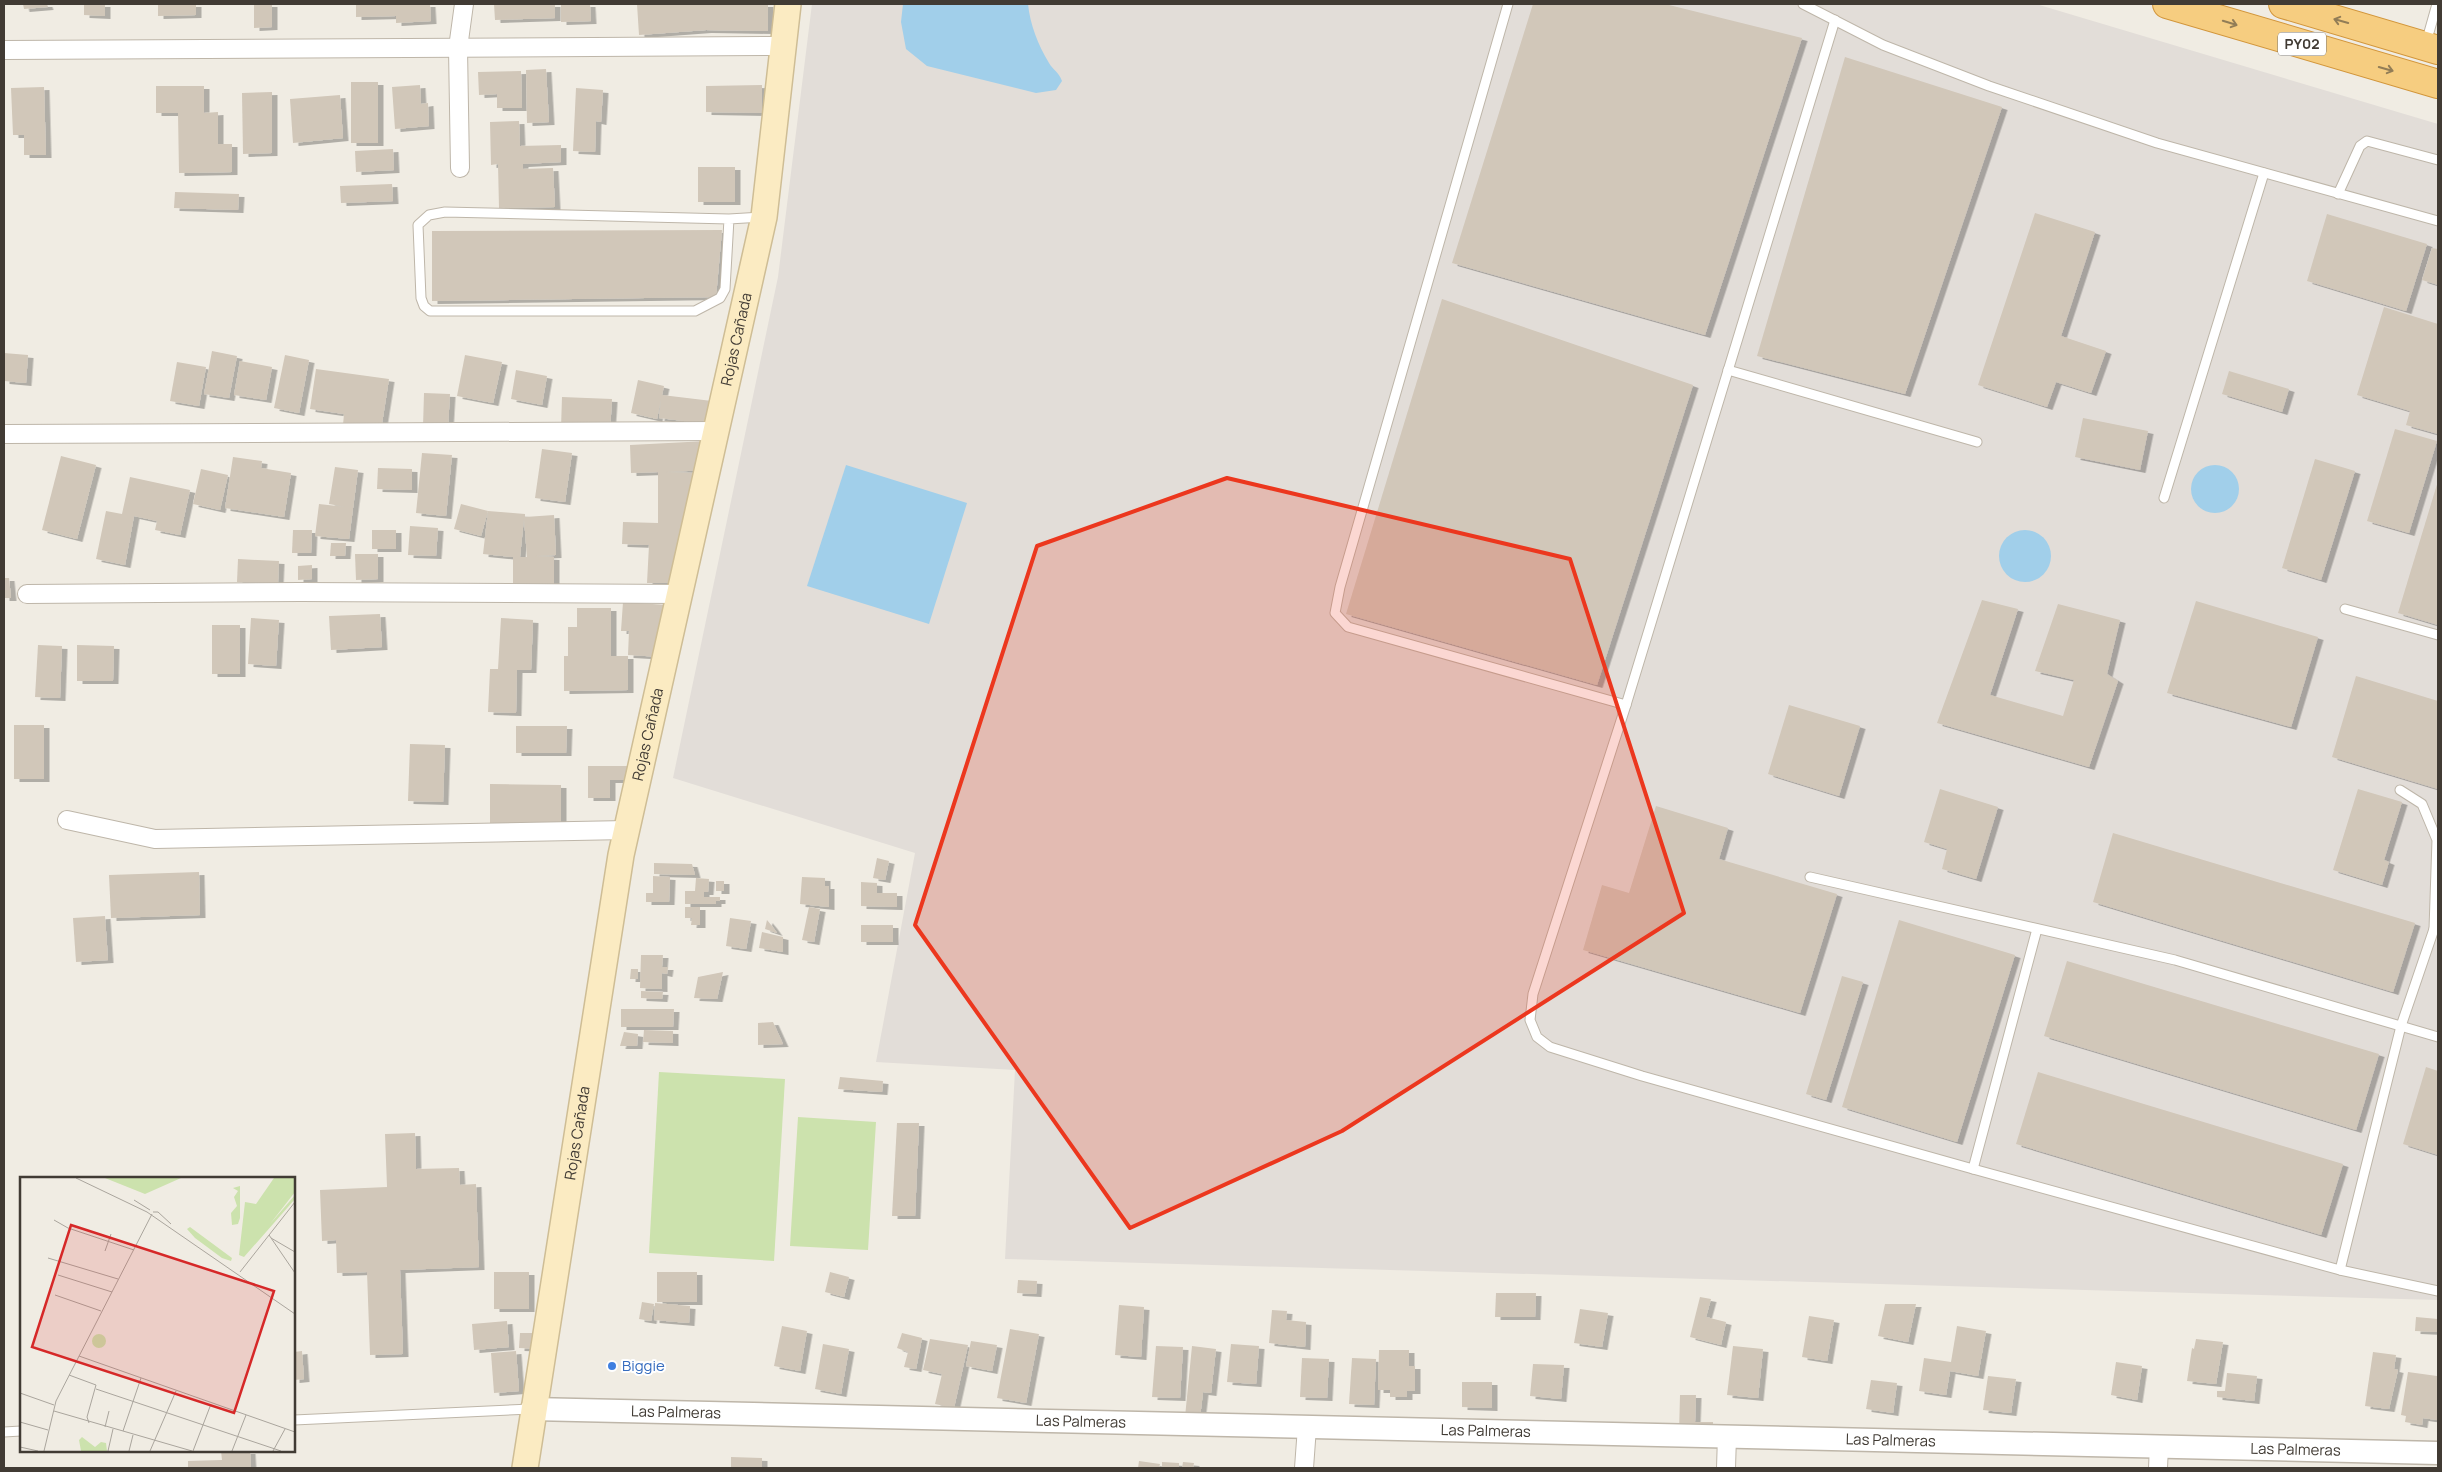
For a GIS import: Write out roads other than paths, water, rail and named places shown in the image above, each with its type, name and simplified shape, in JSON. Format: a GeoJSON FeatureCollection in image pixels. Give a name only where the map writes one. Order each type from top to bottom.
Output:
{"type":"FeatureCollection","features":[{"type":"Feature","properties":{"kind":"highway","name":"PY02"},"geometry":{"type":"LineString","coordinates":[[2167,4],[2192,9],[2438,84]]}},
{"type":"Feature","properties":{"kind":"highway","name":"PY02"},"geometry":{"type":"LineString","coordinates":[[2283,4],[2432,48]]}},
{"type":"Feature","properties":{"kind":"main road","name":"Rojas Cañada"},"geometry":{"type":"LineString","coordinates":[[525,1468],[532,1409],[621,855],[718,430],[764,217],[788,4]]}},
{"type":"Feature","properties":{"kind":"street"},"geometry":{"type":"LineString","coordinates":[[460,168],[458,48],[464,4]]}},
{"type":"Feature","properties":{"kind":"street"},"geometry":{"type":"LineString","coordinates":[[4,50],[784,46]]}},
{"type":"Feature","properties":{"kind":"street"},"geometry":{"type":"LineString","coordinates":[[4,434],[718,430]]}},
{"type":"Feature","properties":{"kind":"street"},"geometry":{"type":"LineString","coordinates":[[27,594],[291,592],[681,594]]}},
{"type":"Feature","properties":{"kind":"street"},"geometry":{"type":"LineString","coordinates":[[67,820],[155,839],[627,830]]}},
{"type":"Feature","properties":{"kind":"street","name":"Las Palmeras"},"geometry":{"type":"LineString","coordinates":[[532,1409],[1727,1436],[2159,1457],[2438,1453]]}},
{"type":"Feature","properties":{"kind":"street"},"geometry":{"type":"LineString","coordinates":[[1304,1468],[1307,1427]]}},
{"type":"Feature","properties":{"kind":"street"},"geometry":{"type":"LineString","coordinates":[[1726,1468],[1727,1436]]}},
{"type":"Feature","properties":{"kind":"lane"},"geometry":{"type":"LineString","coordinates":[[1508,4],[1340,587],[1335,613],[1348,627],[1626,705]]}},
{"type":"Feature","properties":{"kind":"lane"},"geometry":{"type":"LineString","coordinates":[[1804,4],[1883,46],[1989,86],[2156,142],[2438,221]]}},
{"type":"Feature","properties":{"kind":"lane"},"geometry":{"type":"LineString","coordinates":[[2432,48],[2437,4]]}},
{"type":"Feature","properties":{"kind":"lane"},"geometry":{"type":"LineString","coordinates":[[1835,20],[1626,705],[1533,994],[1530,1020],[1537,1037],[1550,1047],[1642,1076],[2340,1270],[2438,1291]]}},
{"type":"Feature","properties":{"kind":"lane"},"geometry":{"type":"LineString","coordinates":[[2338,194],[2360,146],[2367,141],[2438,160]]}},
{"type":"Feature","properties":{"kind":"lane"},"geometry":{"type":"LineString","coordinates":[[2164,498],[2264,173]]}},
{"type":"Feature","properties":{"kind":"lane"},"geometry":{"type":"LineString","coordinates":[[729,218],[725,289],[720,298],[695,311],[430,311],[424,306],[421,298],[418,225],[429,215],[445,212],[729,218],[764,217]]}},
{"type":"Feature","properties":{"kind":"lane"},"geometry":{"type":"LineString","coordinates":[[1728,370],[1977,442]]}},
{"type":"Feature","properties":{"kind":"lane"},"geometry":{"type":"LineString","coordinates":[[2345,609],[2438,635]]}},
{"type":"Feature","properties":{"kind":"lane"},"geometry":{"type":"LineString","coordinates":[[2340,1270],[2401,1026],[2436,928],[2436,840],[2422,804],[2400,790]]}},
{"type":"Feature","properties":{"kind":"lane"},"geometry":{"type":"LineString","coordinates":[[1810,877],[2175,960],[2438,1037]]}},
{"type":"Feature","properties":{"kind":"lane"},"geometry":{"type":"LineString","coordinates":[[1973,1169],[2037,929]]}},
{"type":"Feature","properties":{"kind":"lane"},"geometry":{"type":"LineString","coordinates":[[295,1420],[532,1409]]}},
{"type":"Feature","properties":{"kind":"lane"},"geometry":{"type":"LineString","coordinates":[[4,1432],[20,1432]]}},
{"type":"Feature","properties":{"kind":"water"},"geometry":{"type":"Polygon","coordinates":[[[903,4],[1028,4],[1033,27],[1041,49],[1062,81],[1056,90],[1036,93],[927,66],[906,49],[901,22],[903,4]]]}},
{"type":"Feature","properties":{"kind":"water"},"geometry":{"type":"Polygon","coordinates":[[[846,465],[967,503],[929,624],[807,586],[846,465]]]}},
{"type":"Feature","properties":{"kind":"water"},"geometry":{"type":"Polygon","coordinates":[[[2210,465],[2220,465],[2232,472],[2239,484],[2239,494],[2232,506],[2220,513],[2210,513],[2202,509],[2195,502],[2191,494],[2191,484],[2195,476],[2202,469],[2210,465]]]}},
{"type":"Feature","properties":{"kind":"water"},"geometry":{"type":"Polygon","coordinates":[[[2020,530],[2030,530],[2044,537],[2051,551],[2051,561],[2044,575],[2030,582],[2020,582],[2010,578],[2003,571],[1999,561],[1999,551],[2003,541],[2010,534],[2020,530]]]}},
{"type":"Feature","properties":{"kind":"place","name":"Biggie"},"geometry":{"type":"Point","coordinates":[612,1366]}}]}
